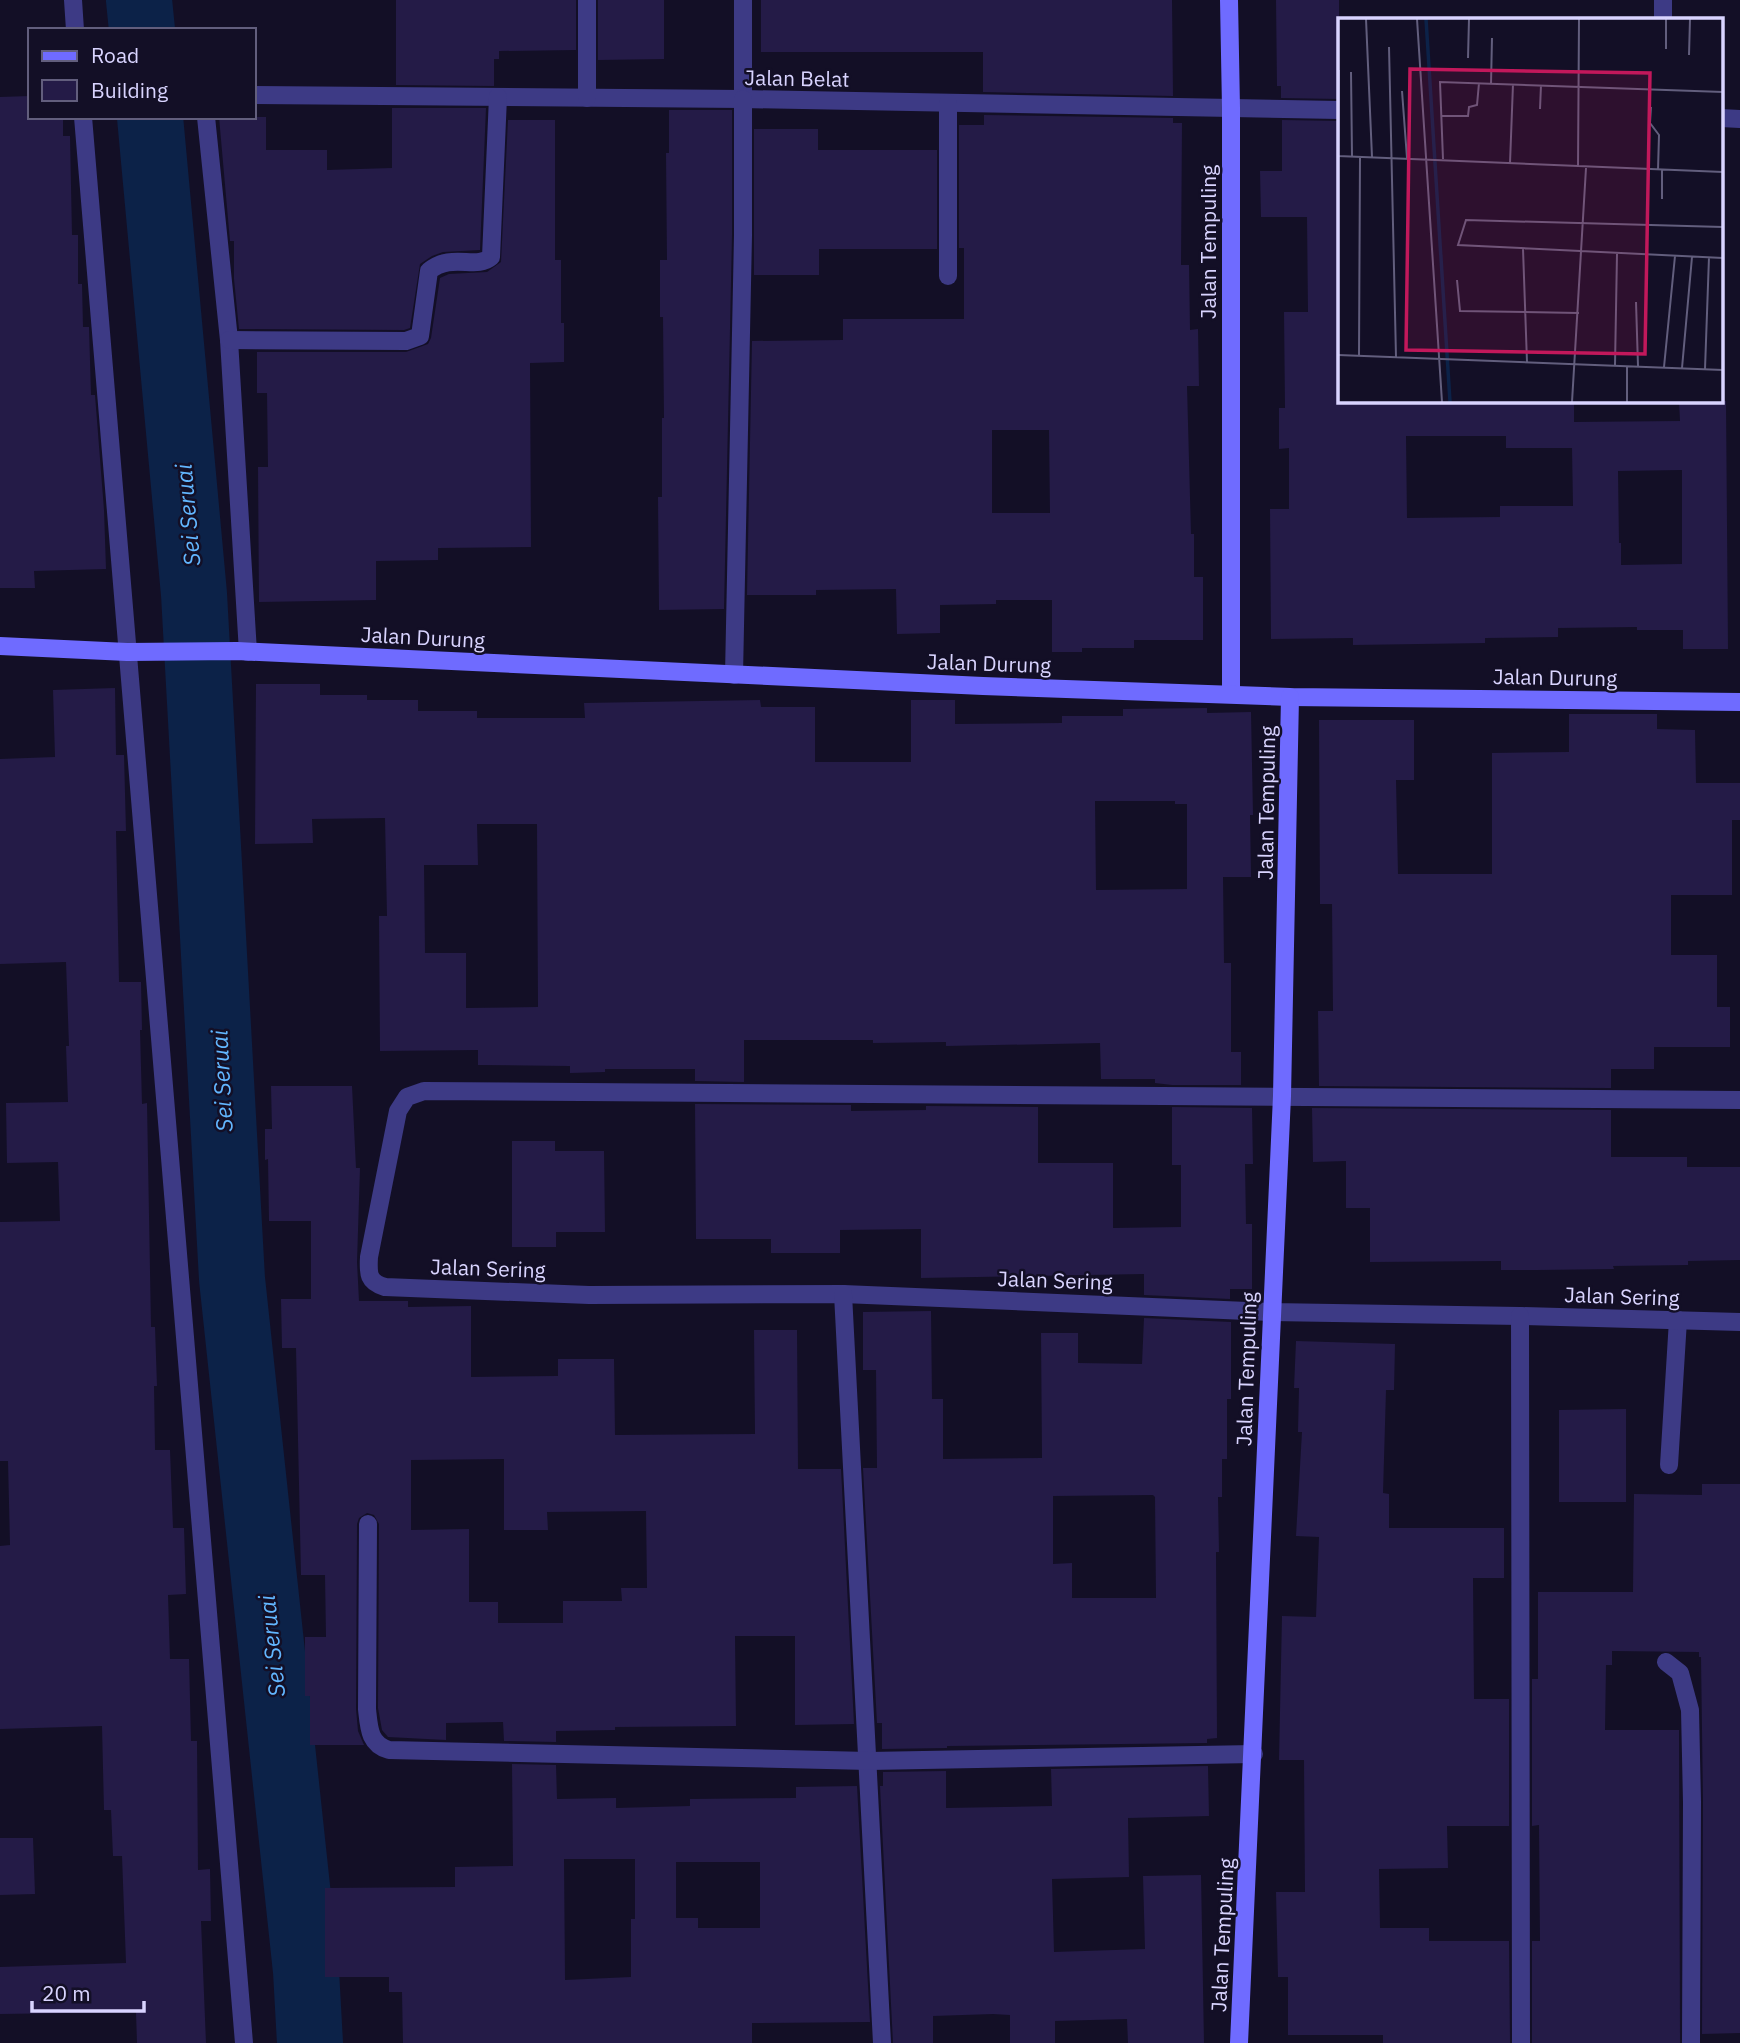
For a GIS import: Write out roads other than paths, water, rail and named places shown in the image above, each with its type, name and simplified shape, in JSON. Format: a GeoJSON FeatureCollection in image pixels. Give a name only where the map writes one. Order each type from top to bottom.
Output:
{"type":"FeatureCollection","features":[{"type":"Feature","properties":{"kind":"street"},"geometry":{"type":"LineString","coordinates":[[73,0],[75,28]]}},
{"type":"Feature","properties":{"kind":"street"},"geometry":{"type":"LineString","coordinates":[[587,0],[587,98]]}},
{"type":"Feature","properties":{"kind":"street"},"geometry":{"type":"LineString","coordinates":[[734,675],[743,235],[743,0]]}},
{"type":"Feature","properties":{"kind":"street","name":"Jalan Tempuling"},"geometry":{"type":"LineString","coordinates":[[1229,0],[1231,693]]}},
{"type":"Feature","properties":{"kind":"street"},"geometry":{"type":"LineString","coordinates":[[1663,0],[1663,18]]}},
{"type":"Feature","properties":{"kind":"street","name":"Jalan Belat"},"geometry":{"type":"LineString","coordinates":[[256,95],[743,99],[1338,110]]}},
{"type":"Feature","properties":{"kind":"street"},"geometry":{"type":"LineString","coordinates":[[229,340],[406,341],[421,336],[429,271],[445,261],[482,262],[491,257],[498,97]]}},
{"type":"Feature","properties":{"kind":"street"},"geometry":{"type":"LineString","coordinates":[[948,103],[948,276]]}},
{"type":"Feature","properties":{"kind":"street"},"geometry":{"type":"LineString","coordinates":[[1722,118],[1740,119]]}},
{"type":"Feature","properties":{"kind":"street"},"geometry":{"type":"LineString","coordinates":[[83,119],[244,2043]]}},
{"type":"Feature","properties":{"kind":"street"},"geometry":{"type":"LineString","coordinates":[[206,119],[229,340],[243,652]]}},
{"type":"Feature","properties":{"kind":"street","name":"Jalan Durung"},"geometry":{"type":"LineString","coordinates":[[0,646],[127,652],[243,652],[983,686],[1290,697],[1740,702]]}},
{"type":"Feature","properties":{"kind":"street","name":"Jalan Tempuling"},"geometry":{"type":"LineString","coordinates":[[1239,2043],[1282,1096],[1290,697]]}},
{"type":"Feature","properties":{"kind":"street","name":"Jalan Sering"},"geometry":{"type":"LineString","coordinates":[[1282,1096],[424,1091],[407,1097],[398,1111],[368,1273],[370,1279],[385,1287],[589,1295],[843,1294],[1271,1312],[1740,1322]]}},
{"type":"Feature","properties":{"kind":"street"},"geometry":{"type":"LineString","coordinates":[[1282,1096],[1740,1100]]}},
{"type":"Feature","properties":{"kind":"street"},"geometry":{"type":"LineString","coordinates":[[843,1294],[882,2043]]}},
{"type":"Feature","properties":{"kind":"street"},"geometry":{"type":"LineString","coordinates":[[1520,1316],[1521,2043]]}},
{"type":"Feature","properties":{"kind":"street"},"geometry":{"type":"LineString","coordinates":[[1669,1465],[1678,1320]]}},
{"type":"Feature","properties":{"kind":"street"},"geometry":{"type":"LineString","coordinates":[[368,1524],[367,1709],[371,1737],[382,1748],[389,1750],[869,1760],[1254,1755]]}},
{"type":"Feature","properties":{"kind":"street"},"geometry":{"type":"LineString","coordinates":[[1666,1662],[1680,1674],[1690,1710],[1690,2043]]}},
{"type":"Feature","properties":{"kind":"waterway","name":"Sei Seruai"},"geometry":{"type":"LineString","coordinates":[[139,0],[142,28]]}},
{"type":"Feature","properties":{"kind":"waterway","name":"Sei Seruai"},"geometry":{"type":"LineString","coordinates":[[150,119],[194,594],[232,1279],[306,1971],[310,2043]]}}]}
